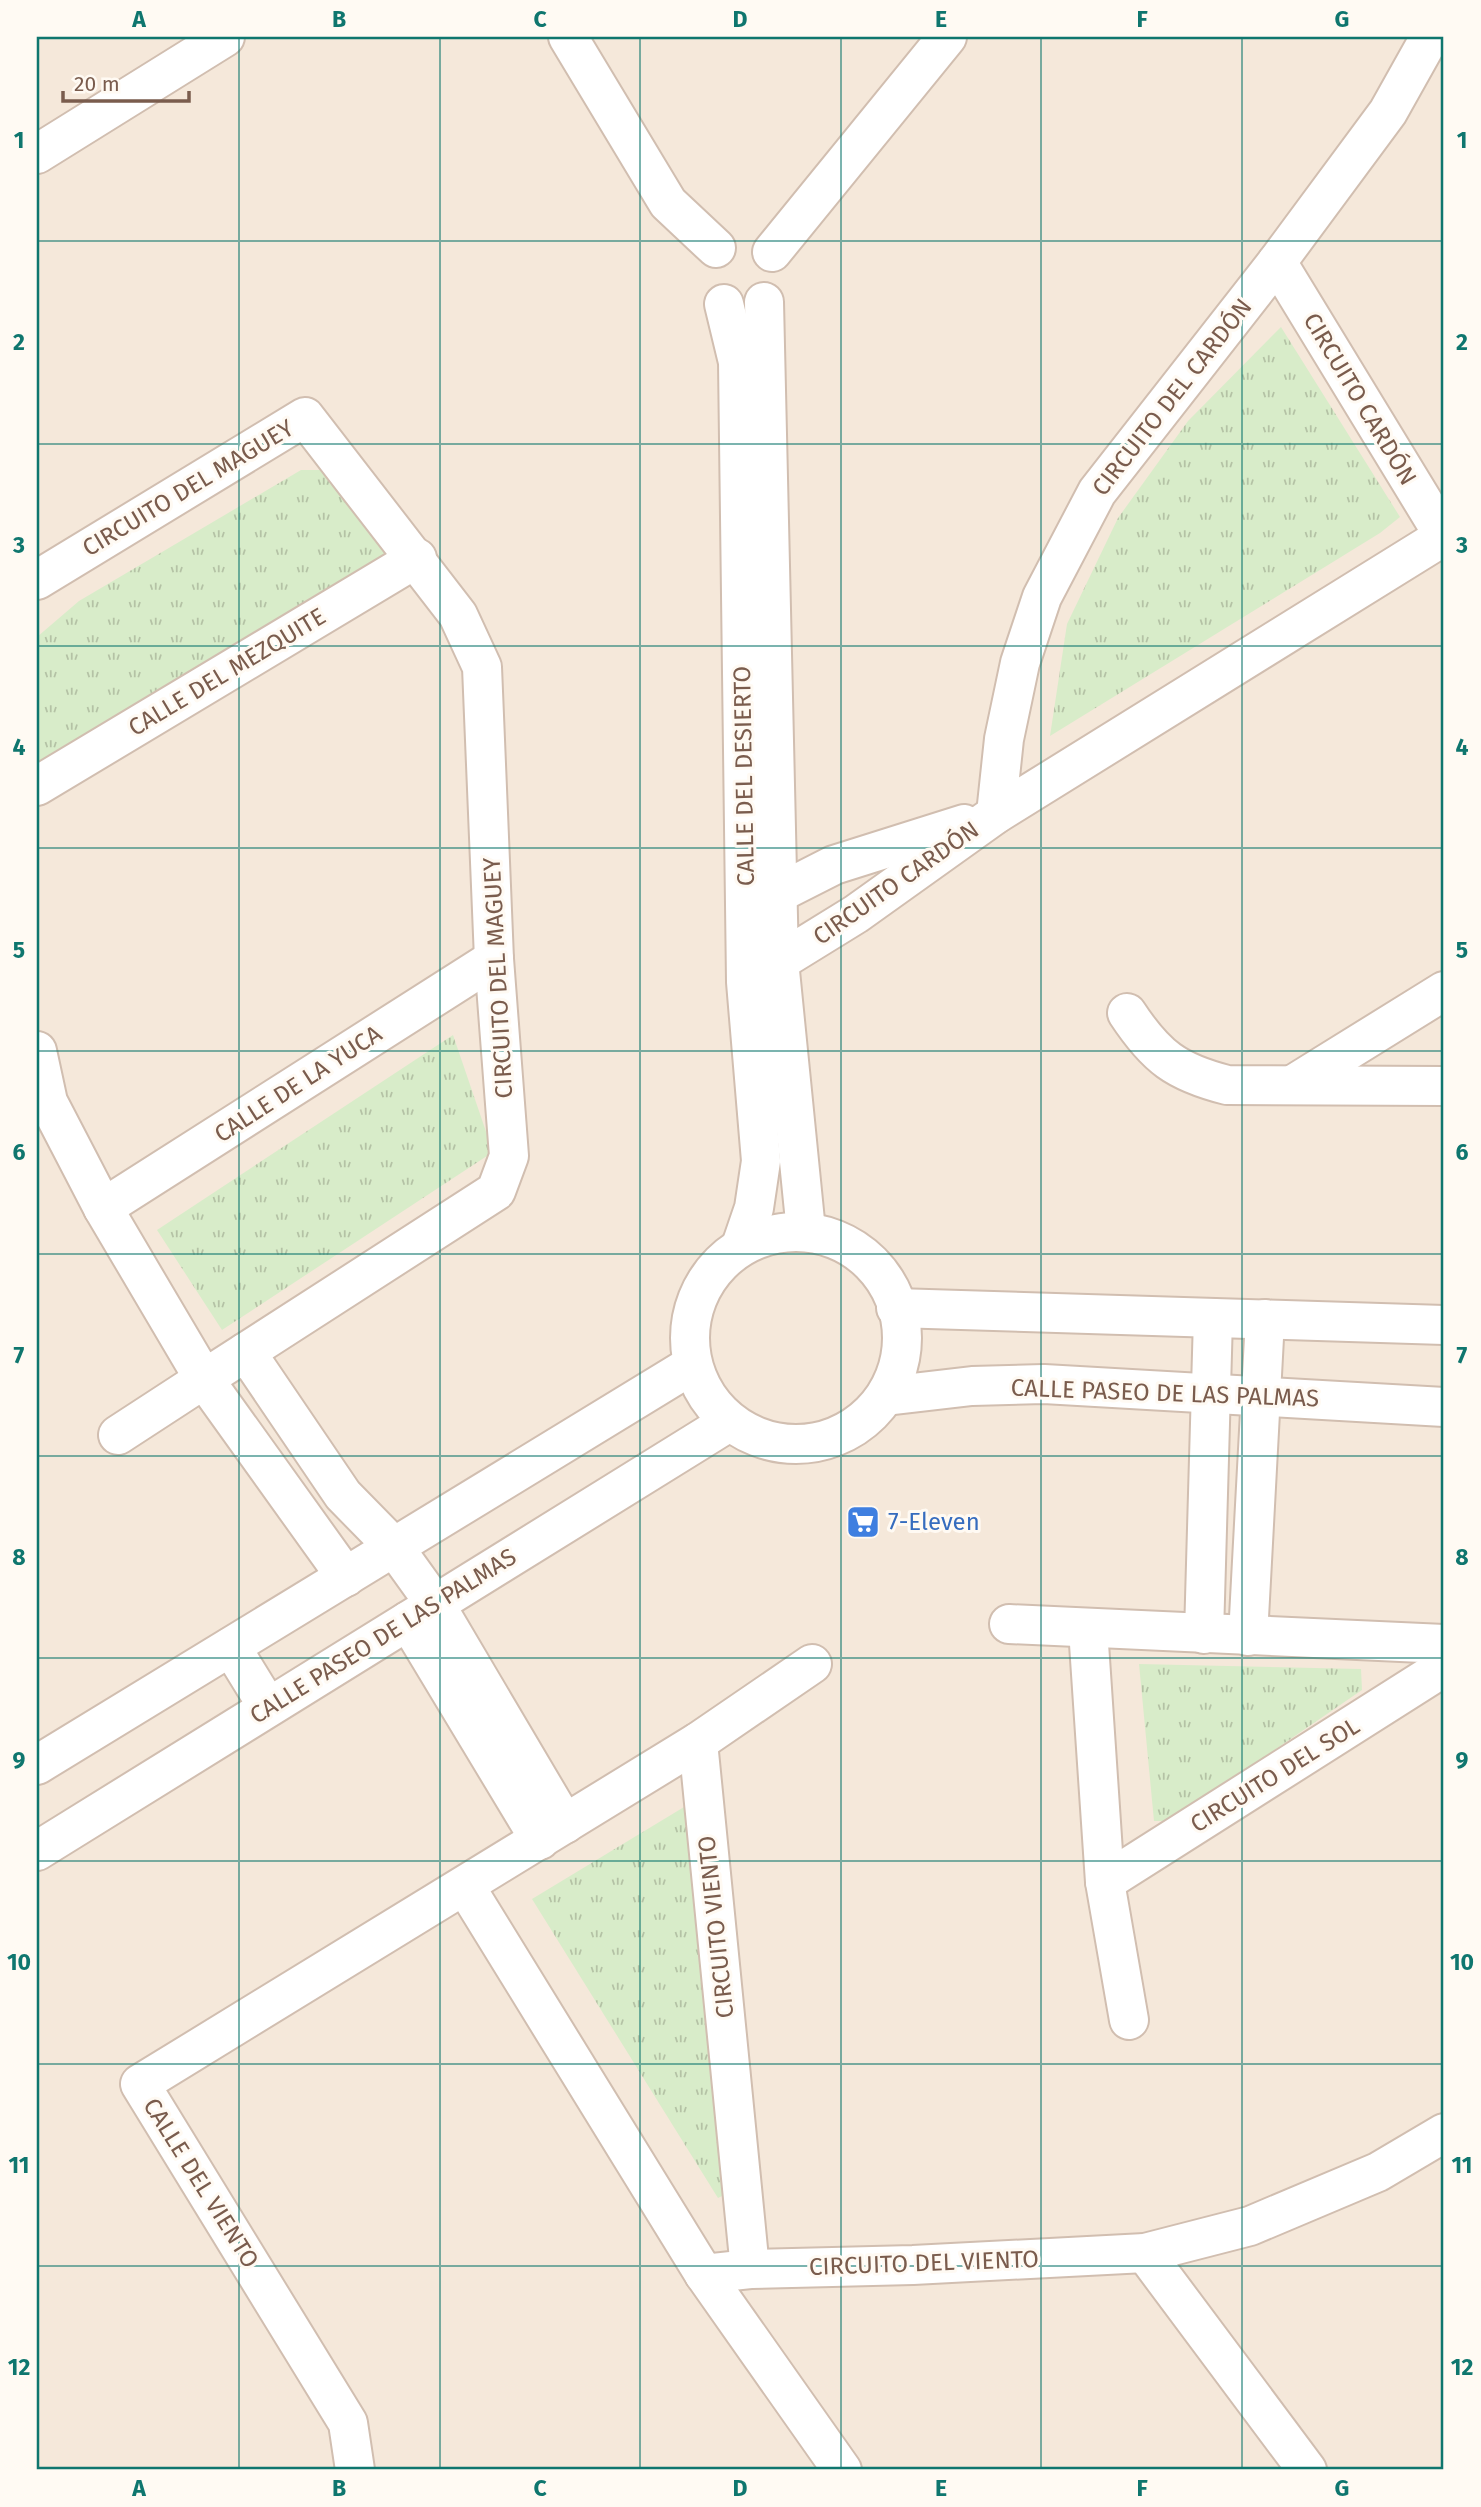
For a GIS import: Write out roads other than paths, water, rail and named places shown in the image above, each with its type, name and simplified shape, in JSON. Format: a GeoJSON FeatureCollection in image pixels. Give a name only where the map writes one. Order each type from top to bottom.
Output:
{"type":"FeatureCollection","features":[{"type":"Feature","properties":{"kind":"street"},"geometry":{"type":"LineString","coordinates":[[37,154],[225,37]]}},
{"type":"Feature","properties":{"kind":"street"},"geometry":{"type":"LineString","coordinates":[[568,37],[668,203],[716,248]]}},
{"type":"Feature","properties":{"kind":"street"},"geometry":{"type":"LineString","coordinates":[[772,252],[947,37]]}},
{"type":"Feature","properties":{"kind":"street","name":"CIRCUITO DEL CARDÓN"},"geometry":{"type":"LineString","coordinates":[[996,814],[1004,738],[1020,663],[1048,586],[1097,492],[1277,262],[1388,112],[1430,37]]}},
{"type":"Feature","properties":{"kind":"street"},"geometry":{"type":"LineString","coordinates":[[738,237],[751,238],[772,252],[778,279],[773,292],[764,302],[744,308],[724,304],[708,284],[707,271],[716,248],[738,237]]}},
{"type":"Feature","properties":{"kind":"street","name":"CIRCUITO CARDÓN"},"geometry":{"type":"LineString","coordinates":[[1277,262],[1444,536]]}},
{"type":"Feature","properties":{"kind":"street","name":"CALLE DEL DESIERTO"},"geometry":{"type":"LineString","coordinates":[[741,1246],[754,1208],[761,1161],[746,982],[746,912],[757,621],[764,302]]}},
{"type":"Feature","properties":{"kind":"street","name":"CALLE DEL DESIERTO"},"geometry":{"type":"LineString","coordinates":[[724,304],[738,362],[778,892],[779,961],[806,1231]]}},
{"type":"Feature","properties":{"kind":"street","name":"CIRCUITO DEL MAGUEY"},"geometry":{"type":"LineString","coordinates":[[37,580],[305,417],[417,558],[458,615],[482,667],[494,959],[509,1156],[496,1191],[118,1435]]}},
{"type":"Feature","properties":{"kind":"street"},"geometry":{"type":"LineString","coordinates":[[996,814],[1444,536]]}},
{"type":"Feature","properties":{"kind":"street","name":"CALLE DEL MEZQUITE"},"geometry":{"type":"LineString","coordinates":[[37,786],[417,558]]}},
{"type":"Feature","properties":{"kind":"street","name":"CIRCUITO CARDÓN"},"geometry":{"type":"LineString","coordinates":[[746,912],[778,892],[834,865],[996,814]]}},
{"type":"Feature","properties":{"kind":"street","name":"CIRCUITO CARDÓN"},"geometry":{"type":"LineString","coordinates":[[746,982],[856,914],[996,814]]}},
{"type":"Feature","properties":{"kind":"street","name":"CALLE DE LA YUCA"},"geometry":{"type":"LineString","coordinates":[[103,1208],[494,959]]}},
{"type":"Feature","properties":{"kind":"street"},"geometry":{"type":"LineString","coordinates":[[1294,1084],[1444,991]]}},
{"type":"Feature","properties":{"kind":"street"},"geometry":{"type":"LineString","coordinates":[[1127,1013],[1149,1046],[1193,1076],[1227,1085],[1444,1086]]}},
{"type":"Feature","properties":{"kind":"street"},"geometry":{"type":"LineString","coordinates":[[37,1051],[48,1102],[103,1208],[204,1379],[345,1577]]}},
{"type":"Feature","properties":{"kind":"street"},"geometry":{"type":"LineString","coordinates":[[806,1231],[841,1242],[871,1262],[892,1292],[902,1326],[900,1363],[886,1396],[862,1423],[830,1440],[795,1445],[759,1439],[729,1422],[706,1396],[692,1365],[689,1331],[697,1298],[715,1268],[741,1246],[772,1234],[806,1231]]}},
{"type":"Feature","properties":{"kind":"street"},"geometry":{"type":"LineString","coordinates":[[896,1308],[1444,1325]]}},
{"type":"Feature","properties":{"kind":"street"},"geometry":{"type":"LineString","coordinates":[[1203,1634],[1213,1318]]}},
{"type":"Feature","properties":{"kind":"street"},"geometry":{"type":"LineString","coordinates":[[1248,1636],[1265,1320]]}},
{"type":"Feature","properties":{"kind":"street"},"geometry":{"type":"LineString","coordinates":[[246,1352],[343,1495],[394,1546],[421,1613],[552,1832]]}},
{"type":"Feature","properties":{"kind":"street"},"geometry":{"type":"LineString","coordinates":[[37,1765],[692,1365]]}},
{"type":"Feature","properties":{"kind":"street","name":"CALLE PASEO DE LAS PALMAS"},"geometry":{"type":"LineString","coordinates":[[886,1396],[972,1386],[1044,1384],[1444,1407]]}},
{"type":"Feature","properties":{"kind":"street","name":"CALLE PASEO DE LAS PALMAS"},"geometry":{"type":"LineString","coordinates":[[37,1851],[729,1422]]}},
{"type":"Feature","properties":{"kind":"street"},"geometry":{"type":"LineString","coordinates":[[1009,1624],[1444,1644]]}},
{"type":"Feature","properties":{"kind":"street"},"geometry":{"type":"LineString","coordinates":[[1088,1629],[1105,1882],[1129,2020]]}},
{"type":"Feature","properties":{"kind":"street"},"geometry":{"type":"LineString","coordinates":[[231,1647],[268,1707]]}},
{"type":"Feature","properties":{"kind":"street"},"geometry":{"type":"LineString","coordinates":[[812,1664],[698,1742],[465,1886],[704,2274],[842,2470]]}},
{"type":"Feature","properties":{"kind":"street","name":"CIRCUITO DEL SOL"},"geometry":{"type":"LineString","coordinates":[[1105,1882],[1444,1667]]}},
{"type":"Feature","properties":{"kind":"street","name":"CIRCUITO VIENTO"},"geometry":{"type":"LineString","coordinates":[[698,1742],[750,2269]]}},
{"type":"Feature","properties":{"kind":"street","name":"CALLE DEL VIENTO"},"geometry":{"type":"LineString","coordinates":[[355,2470],[348,2423],[140,2084],[465,1886]]}},
{"type":"Feature","properties":{"kind":"street","name":"CIRCUITO DEL VIENTO"},"geometry":{"type":"LineString","coordinates":[[704,2274],[750,2269],[913,2265],[1145,2253],[1250,2226],[1378,2172],[1444,2133]]}},
{"type":"Feature","properties":{"kind":"street"},"geometry":{"type":"LineString","coordinates":[[1145,2253],[1307,2470]]}},
{"type":"Feature","properties":{"kind":"place","name":"7-Eleven"},"geometry":{"type":"Point","coordinates":[863,1522]}}]}
